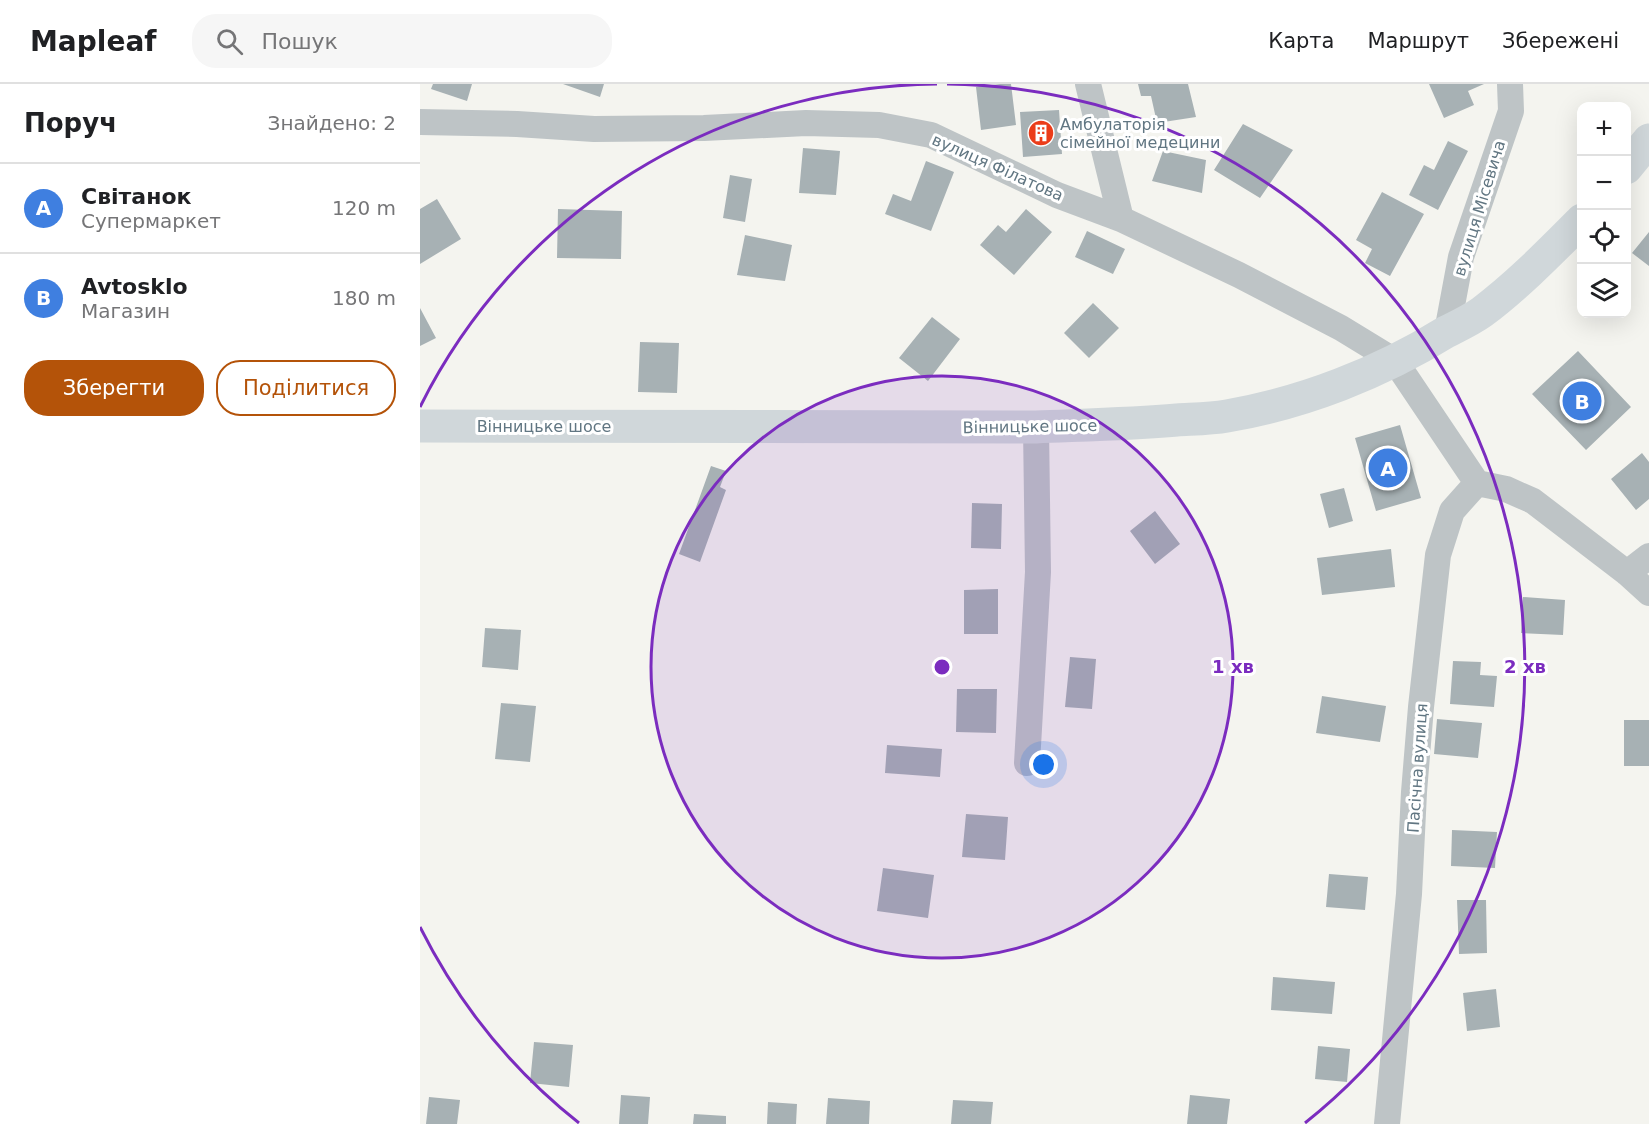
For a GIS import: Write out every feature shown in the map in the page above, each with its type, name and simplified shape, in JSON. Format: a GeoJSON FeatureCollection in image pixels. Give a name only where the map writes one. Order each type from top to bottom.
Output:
{"type":"FeatureCollection","features":[{"type":"Feature","properties":{"kind":"main road"},"geometry":{"type":"LineString","coordinates":[[1631,162],[1649,140]]}},
{"type":"Feature","properties":{"kind":"main road","name":"Вінницьке шосе"},"geometry":{"type":"LineString","coordinates":[[420,426],[1036,427],[1121,425],[1226,416],[1295,400],[1395,361],[1480,313],[1540,262],[1577,224]]}},
{"type":"Feature","properties":{"kind":"street"},"geometry":{"type":"LineString","coordinates":[[1088,84],[1121,219]]}},
{"type":"Feature","properties":{"kind":"street","name":"вулиця Місевича"},"geometry":{"type":"LineString","coordinates":[[1447,332],[1461,257],[1510,111],[1510,84]]}},
{"type":"Feature","properties":{"kind":"street","name":"вулиця Філатова"},"geometry":{"type":"LineString","coordinates":[[420,122],[517,124],[594,129],[704,129],[806,123],[879,125],[931,135],[1057,195],[1121,219],[1239,275],[1341,328],[1395,361]]}},
{"type":"Feature","properties":{"kind":"street"},"geometry":{"type":"LineString","coordinates":[[1395,361],[1477,483],[1506,489],[1533,501],[1627,573],[1649,593]]}},
{"type":"Feature","properties":{"kind":"street"},"geometry":{"type":"LineString","coordinates":[[1027,763],[1038,572],[1036,427]]}},
{"type":"Feature","properties":{"kind":"street","name":"Пасічна вулиця"},"geometry":{"type":"LineString","coordinates":[[1387,1124],[1409,894],[1421,707],[1438,555],[1452,511],[1477,483]]}},
{"type":"Feature","properties":{"kind":"street"},"geometry":{"type":"LineString","coordinates":[[1627,573],[1649,556]]}},
{"type":"Feature","properties":{"kind":"building"},"geometry":{"type":"Polygon","coordinates":[[[433,84],[472,84],[467,101],[431,89],[433,84]]]}},
{"type":"Feature","properties":{"kind":"building"},"geometry":{"type":"Polygon","coordinates":[[[563,84],[604,84],[600,97],[563,84]]]}},
{"type":"Feature","properties":{"kind":"building"},"geometry":{"type":"Polygon","coordinates":[[[1011,84],[1016,125],[981,130],[976,87],[1011,84]]]}},
{"type":"Feature","properties":{"kind":"building"},"geometry":{"type":"Polygon","coordinates":[[[1138,84],[1188,84],[1196,117],[1157,123],[1151,96],[1141,96],[1138,84]]]}},
{"type":"Feature","properties":{"kind":"building"},"geometry":{"type":"Polygon","coordinates":[[[1429,84],[1484,84],[1468,91],[1474,105],[1444,118],[1429,84]]]}},
{"type":"Feature","properties":{"kind":"building","name":"Амбулаторія сімейної медецини"},"geometry":{"type":"Polygon","coordinates":[[[1059,110],[1062,154],[1023,157],[1020,112],[1059,110]]]}},
{"type":"Feature","properties":{"kind":"building"},"geometry":{"type":"Polygon","coordinates":[[[1243,124],[1293,150],[1260,198],[1214,170],[1243,124]]]}},
{"type":"Feature","properties":{"kind":"building"},"geometry":{"type":"Polygon","coordinates":[[[1448,141],[1468,151],[1438,210],[1409,195],[1424,165],[1434,170],[1448,141]]]}},
{"type":"Feature","properties":{"kind":"building"},"geometry":{"type":"Polygon","coordinates":[[[803,148],[840,151],[836,195],[799,193],[803,148]]]}},
{"type":"Feature","properties":{"kind":"building"},"geometry":{"type":"Polygon","coordinates":[[[1163,151],[1206,160],[1202,193],[1152,181],[1163,151]]]}},
{"type":"Feature","properties":{"kind":"building"},"geometry":{"type":"Polygon","coordinates":[[[926,161],[954,172],[931,231],[885,214],[893,194],[911,201],[926,161]]]}},
{"type":"Feature","properties":{"kind":"building"},"geometry":{"type":"Polygon","coordinates":[[[730,175],[752,179],[745,222],[723,218],[730,175]]]}},
{"type":"Feature","properties":{"kind":"building"},"geometry":{"type":"Polygon","coordinates":[[[1382,192],[1424,214],[1390,276],[1365,263],[1372,249],[1356,240],[1382,192]]]}},
{"type":"Feature","properties":{"kind":"building"},"geometry":{"type":"Polygon","coordinates":[[[437,199],[461,239],[420,264],[420,209],[437,199]]]}},
{"type":"Feature","properties":{"kind":"building"},"geometry":{"type":"Polygon","coordinates":[[[558,209],[622,211],[621,259],[557,258],[558,209]]]}},
{"type":"Feature","properties":{"kind":"building"},"geometry":{"type":"Polygon","coordinates":[[[1026,209],[1052,232],[1014,275],[980,245],[998,225],[1006,232],[1026,209]]]}},
{"type":"Feature","properties":{"kind":"building"},"geometry":{"type":"Polygon","coordinates":[[[1087,231],[1125,249],[1113,274],[1075,257],[1087,231]]]}},
{"type":"Feature","properties":{"kind":"building"},"geometry":{"type":"Polygon","coordinates":[[[1649,232],[1649,266],[1632,253],[1649,232]]]}},
{"type":"Feature","properties":{"kind":"building"},"geometry":{"type":"Polygon","coordinates":[[[745,235],[792,245],[785,281],[737,275],[745,235]]]}},
{"type":"Feature","properties":{"kind":"building"},"geometry":{"type":"Polygon","coordinates":[[[1093,303],[1119,328],[1089,358],[1064,333],[1093,303]]]}},
{"type":"Feature","properties":{"kind":"building"},"geometry":{"type":"Polygon","coordinates":[[[420,308],[436,338],[420,346],[420,308]]]}},
{"type":"Feature","properties":{"kind":"building"},"geometry":{"type":"Polygon","coordinates":[[[932,317],[960,339],[928,381],[899,358],[932,317]]]}},
{"type":"Feature","properties":{"kind":"building"},"geometry":{"type":"Polygon","coordinates":[[[640,342],[679,343],[677,393],[638,392],[640,342]]]}},
{"type":"Feature","properties":{"kind":"building"},"geometry":{"type":"Polygon","coordinates":[[[1578,351],[1631,407],[1586,450],[1532,394],[1578,351]]]}},
{"type":"Feature","properties":{"kind":"building"},"geometry":{"type":"Polygon","coordinates":[[[1400,425],[1421,498],[1376,511],[1355,438],[1400,425]]]}},
{"type":"Feature","properties":{"kind":"building"},"geometry":{"type":"Polygon","coordinates":[[[1642,453],[1649,462],[1649,499],[1636,510],[1611,479],[1642,453]]]}},
{"type":"Feature","properties":{"kind":"building"},"geometry":{"type":"Polygon","coordinates":[[[711,466],[726,471],[720,487],[726,490],[700,562],[679,554],[711,466]]]}},
{"type":"Feature","properties":{"kind":"building"},"geometry":{"type":"Polygon","coordinates":[[[1344,488],[1353,521],[1329,528],[1320,494],[1344,488]]]}},
{"type":"Feature","properties":{"kind":"building"},"geometry":{"type":"Polygon","coordinates":[[[972,503],[1002,504],[1001,549],[971,548],[972,503]]]}},
{"type":"Feature","properties":{"kind":"building"},"geometry":{"type":"Polygon","coordinates":[[[1155,511],[1180,544],[1155,564],[1130,531],[1155,511]]]}},
{"type":"Feature","properties":{"kind":"building"},"geometry":{"type":"Polygon","coordinates":[[[1391,549],[1395,587],[1322,595],[1317,558],[1391,549]]]}},
{"type":"Feature","properties":{"kind":"building"},"geometry":{"type":"Polygon","coordinates":[[[998,589],[998,634],[964,634],[964,590],[998,589]]]}},
{"type":"Feature","properties":{"kind":"building"},"geometry":{"type":"Polygon","coordinates":[[[1523,597],[1565,600],[1563,635],[1521,633],[1523,597]]]}},
{"type":"Feature","properties":{"kind":"building"},"geometry":{"type":"Polygon","coordinates":[[[485,628],[521,630],[518,670],[482,667],[485,628]]]}},
{"type":"Feature","properties":{"kind":"building"},"geometry":{"type":"Polygon","coordinates":[[[1070,657],[1096,659],[1092,709],[1065,707],[1070,657]]]}},
{"type":"Feature","properties":{"kind":"building"},"geometry":{"type":"Polygon","coordinates":[[[1453,661],[1481,662],[1480,675],[1497,676],[1494,707],[1450,704],[1453,661]]]}},
{"type":"Feature","properties":{"kind":"building"},"geometry":{"type":"Polygon","coordinates":[[[957,689],[997,689],[996,733],[956,732],[957,689]]]}},
{"type":"Feature","properties":{"kind":"building"},"geometry":{"type":"Polygon","coordinates":[[[1322,696],[1386,706],[1380,742],[1316,733],[1322,696]]]}},
{"type":"Feature","properties":{"kind":"building"},"geometry":{"type":"Polygon","coordinates":[[[501,703],[536,706],[530,762],[495,759],[501,703]]]}},
{"type":"Feature","properties":{"kind":"building"},"geometry":{"type":"Polygon","coordinates":[[[1437,719],[1482,723],[1478,758],[1434,754],[1437,719]]]}},
{"type":"Feature","properties":{"kind":"building"},"geometry":{"type":"Polygon","coordinates":[[[1624,720],[1649,720],[1649,766],[1624,766],[1624,720]]]}},
{"type":"Feature","properties":{"kind":"building"},"geometry":{"type":"Polygon","coordinates":[[[887,745],[942,749],[940,777],[885,773],[887,745]]]}},
{"type":"Feature","properties":{"kind":"building"},"geometry":{"type":"Polygon","coordinates":[[[966,814],[1008,817],[1005,860],[962,857],[966,814]]]}},
{"type":"Feature","properties":{"kind":"building"},"geometry":{"type":"Polygon","coordinates":[[[1452,830],[1497,832],[1495,868],[1451,866],[1452,830]]]}},
{"type":"Feature","properties":{"kind":"building"},"geometry":{"type":"Polygon","coordinates":[[[883,868],[934,875],[928,918],[877,911],[883,868]]]}},
{"type":"Feature","properties":{"kind":"building"},"geometry":{"type":"Polygon","coordinates":[[[1329,874],[1368,877],[1365,910],[1326,907],[1329,874]]]}},
{"type":"Feature","properties":{"kind":"building"},"geometry":{"type":"Polygon","coordinates":[[[1457,900],[1486,900],[1487,953],[1459,954],[1457,900]]]}},
{"type":"Feature","properties":{"kind":"building"},"geometry":{"type":"Polygon","coordinates":[[[1273,977],[1335,982],[1332,1014],[1271,1010],[1273,977]]]}},
{"type":"Feature","properties":{"kind":"building"},"geometry":{"type":"Polygon","coordinates":[[[1496,989],[1500,1027],[1467,1031],[1463,993],[1496,989]]]}},
{"type":"Feature","properties":{"kind":"building"},"geometry":{"type":"Polygon","coordinates":[[[534,1042],[573,1045],[569,1087],[530,1083],[534,1042]]]}},
{"type":"Feature","properties":{"kind":"building"},"geometry":{"type":"Polygon","coordinates":[[[1318,1046],[1350,1049],[1347,1082],[1315,1079],[1318,1046]]]}},
{"type":"Feature","properties":{"kind":"building"},"geometry":{"type":"Polygon","coordinates":[[[621,1095],[650,1097],[648,1124],[619,1124],[621,1095]]]}},
{"type":"Feature","properties":{"kind":"building"},"geometry":{"type":"Polygon","coordinates":[[[1190,1095],[1230,1099],[1227,1124],[1187,1124],[1190,1095]]]}},
{"type":"Feature","properties":{"kind":"building"},"geometry":{"type":"Polygon","coordinates":[[[429,1097],[460,1100],[457,1124],[426,1124],[429,1097]]]}},
{"type":"Feature","properties":{"kind":"building"},"geometry":{"type":"Polygon","coordinates":[[[828,1098],[870,1101],[869,1124],[826,1124],[828,1098]]]}},
{"type":"Feature","properties":{"kind":"building"},"geometry":{"type":"Polygon","coordinates":[[[953,1100],[993,1102],[991,1124],[951,1124],[953,1100]]]}},
{"type":"Feature","properties":{"kind":"building"},"geometry":{"type":"Polygon","coordinates":[[[768,1102],[797,1104],[796,1124],[767,1124],[768,1102]]]}},
{"type":"Feature","properties":{"kind":"building"},"geometry":{"type":"Polygon","coordinates":[[[694,1114],[726,1116],[726,1124],[693,1124],[694,1114]]]}},
{"type":"Feature","properties":{"kind":"place","name":"Амбулаторія сімейної медецини"},"geometry":{"type":"Point","coordinates":[1041,133]}},
{"type":"Feature","properties":{"kind":"place","name":"Avtosklo"},"geometry":{"type":"Point","coordinates":[1582,401]}},
{"type":"Feature","properties":{"kind":"place","name":"Світанок"},"geometry":{"type":"Point","coordinates":[1388,468]}}]}
